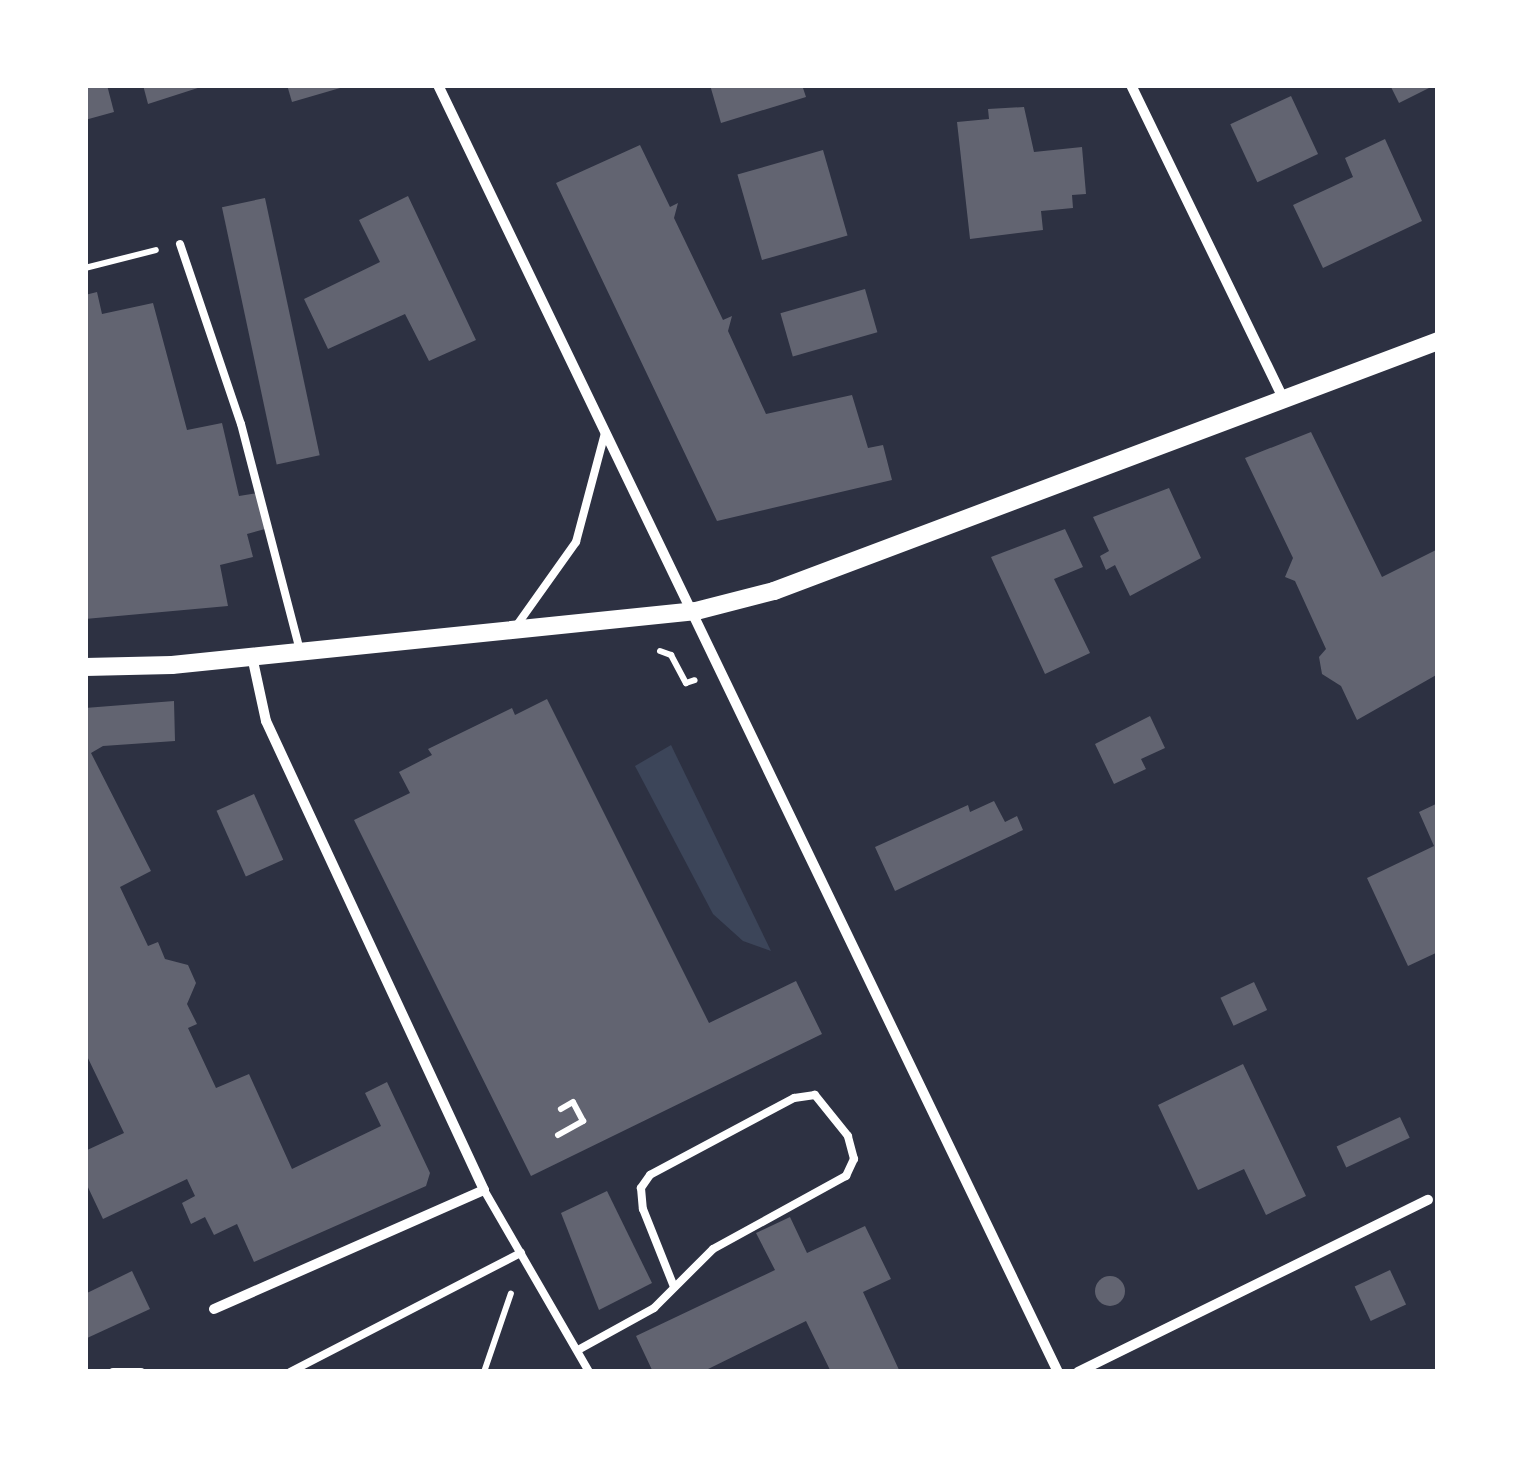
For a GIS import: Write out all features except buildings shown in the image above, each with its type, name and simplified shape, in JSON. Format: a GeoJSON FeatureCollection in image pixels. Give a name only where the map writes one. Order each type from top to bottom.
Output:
{"type":"FeatureCollection","features":[{"type":"Feature","properties":{"kind":"street"},"geometry":{"type":"LineString","coordinates":[[438,85],[605,433],[696,610],[1058,1372]]}},
{"type":"Feature","properties":{"kind":"street"},"geometry":{"type":"LineString","coordinates":[[1131,85],[1284,400]]}},
{"type":"Feature","properties":{"kind":"street"},"geometry":{"type":"LineString","coordinates":[[85,667],[252,655],[696,610],[774,591],[1438,341]]}},
{"type":"Feature","properties":{"kind":"street"},"geometry":{"type":"LineString","coordinates":[[214,1309],[484,1190],[266,721],[252,655]]}},
{"type":"Feature","properties":{"kind":"street"},"geometry":{"type":"LineString","coordinates":[[1078,1372],[1428,1200]]}},
{"type":"Feature","properties":{"kind":"lane"},"geometry":{"type":"LineString","coordinates":[[180,244],[241,424],[300,650]]}},
{"type":"Feature","properties":{"kind":"lane"},"geometry":{"type":"LineString","coordinates":[[515,627],[545,594],[576,542],[605,433]]}},
{"type":"Feature","properties":{"kind":"lane"},"geometry":{"type":"LineString","coordinates":[[578,1350],[654,1308],[712,1249],[846,1176],[854,1159],[848,1136],[815,1096],[794,1098],[650,1175],[642,1188],[643,1210],[674,1287]]}},
{"type":"Feature","properties":{"kind":"lane"},"geometry":{"type":"LineString","coordinates":[[484,1190],[589,1372]]}},
{"type":"Feature","properties":{"kind":"lane"},"geometry":{"type":"LineString","coordinates":[[290,1372],[521,1253]]}},
{"type":"Feature","properties":{"kind":"lane"},"geometry":{"type":"LineString","coordinates":[[113,1372],[141,1372]]}},
{"type":"Feature","properties":{"kind":"path"},"geometry":{"type":"LineString","coordinates":[[85,268],[180,244]]}},
{"type":"Feature","properties":{"kind":"path"},"geometry":{"type":"LineString","coordinates":[[558,1135],[583,1121],[573,1102],[561,1109]]}},
{"type":"Feature","properties":{"kind":"path"},"geometry":{"type":"LineString","coordinates":[[484,1372],[521,1253]]}},
{"type":"Feature","properties":{"kind":"shaded area"},"geometry":{"type":"Polygon","coordinates":[[[671,745],[771,951],[743,941],[713,914],[635,766],[671,745]]]}}]}
